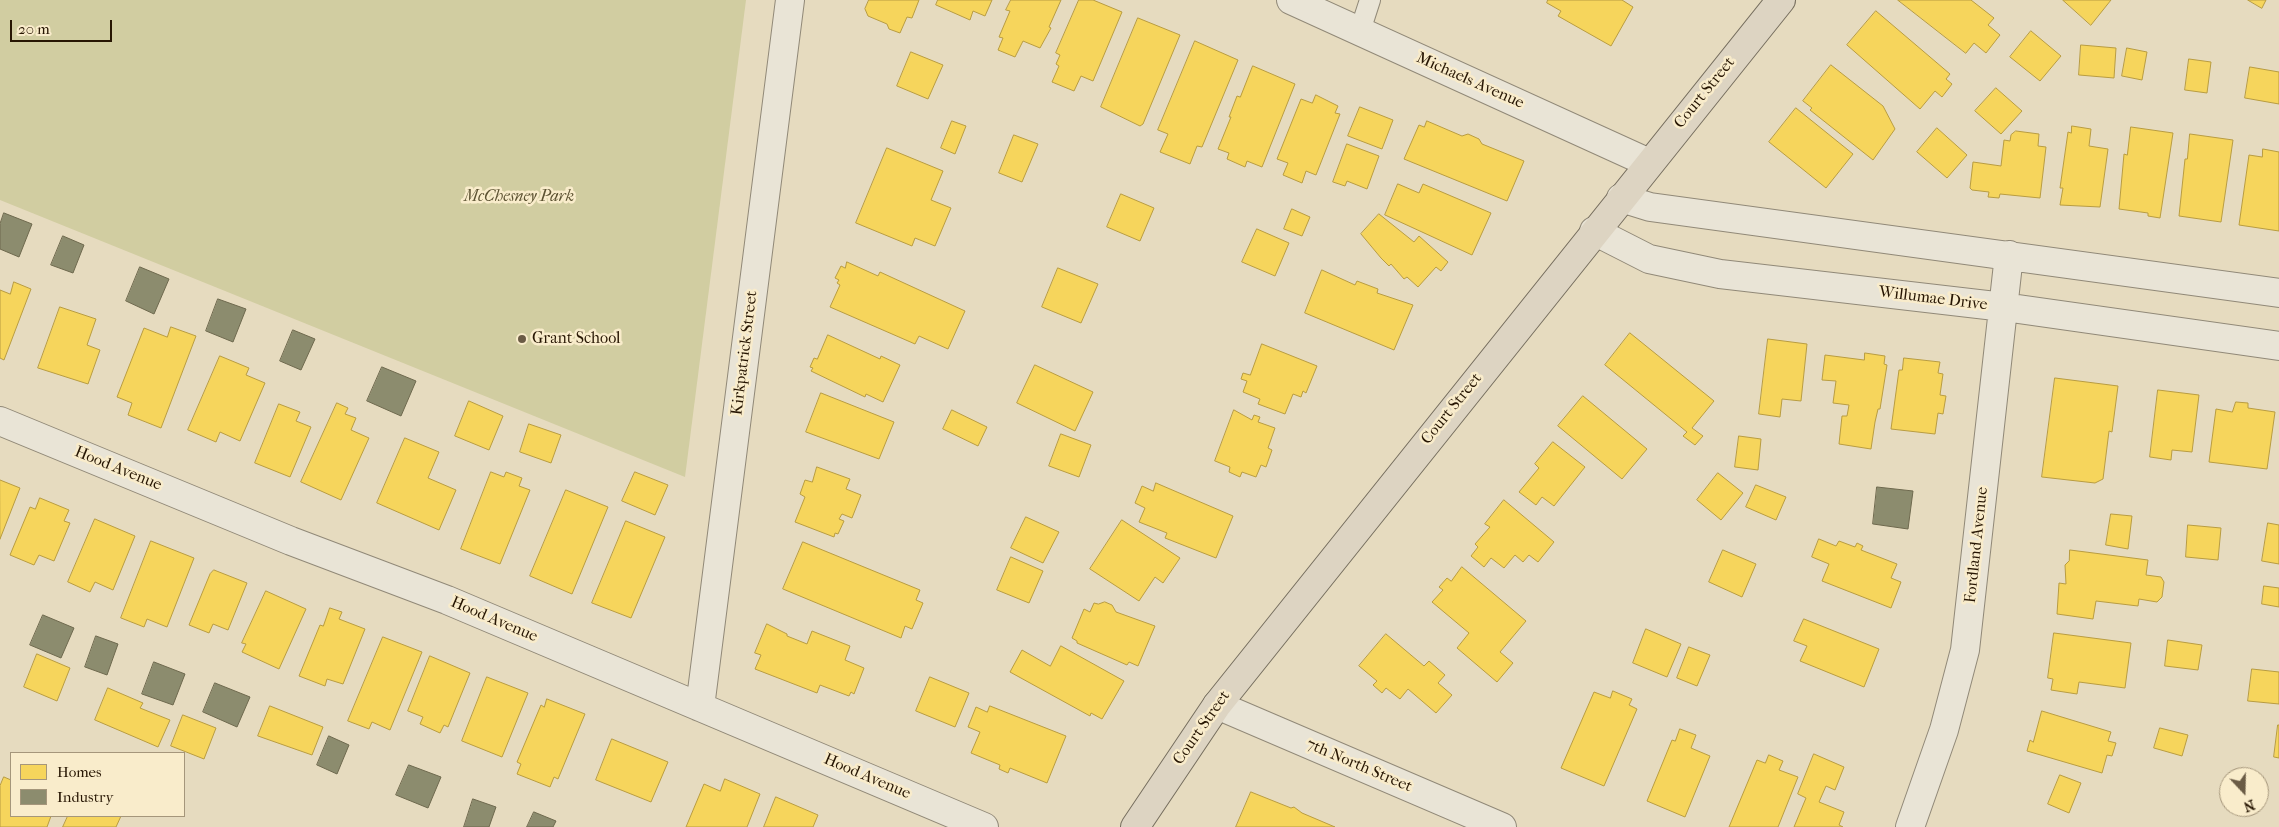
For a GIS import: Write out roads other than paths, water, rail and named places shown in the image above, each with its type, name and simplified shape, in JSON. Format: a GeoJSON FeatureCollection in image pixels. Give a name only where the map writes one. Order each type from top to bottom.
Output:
{"type":"FeatureCollection","features":[{"type":"Feature","properties":{"kind":"main road","name":"Court Street"},"geometry":{"type":"LineString","coordinates":[[1135,827],[1216,705],[1780,0]]}},
{"type":"Feature","properties":{"kind":"street","name":"Kirkpatrick Street"},"geometry":{"type":"LineString","coordinates":[[700,707],[790,0]]}},
{"type":"Feature","properties":{"kind":"street","name":"Michaels Avenue"},"geometry":{"type":"LineString","coordinates":[[1291,0],[1649,163]]}},
{"type":"Feature","properties":{"kind":"street"},"geometry":{"type":"LineString","coordinates":[[1621,198],[1650,208],[2279,293]]}},
{"type":"Feature","properties":{"kind":"street","name":"Willumae Drive"},"geometry":{"type":"LineString","coordinates":[[1594,231],[1649,258],[1720,274],[2004,307],[2279,346]]}},
{"type":"Feature","properties":{"kind":"street","name":"Fordland Avenue"},"geometry":{"type":"LineString","coordinates":[[1910,827],[1944,730],[1965,650],[2009,255]]}},
{"type":"Feature","properties":{"kind":"street","name":"Hood Avenue"},"geometry":{"type":"LineString","coordinates":[[0,421],[282,537],[447,600],[984,827]]}},
{"type":"Feature","properties":{"kind":"street","name":"7th North Street"},"geometry":{"type":"LineString","coordinates":[[1216,705],[1502,827]]}},
{"type":"Feature","properties":{"kind":"lane"},"geometry":{"type":"LineString","coordinates":[[1360,31],[1370,0]]}},
{"type":"Feature","properties":{"kind":"place","name":"Grant School"},"geometry":{"type":"Point","coordinates":[522,339]}},
{"type":"Feature","properties":{"kind":"park label","name":"McChesney Park"},"geometry":{"type":"Point","coordinates":[519,197]}}]}
